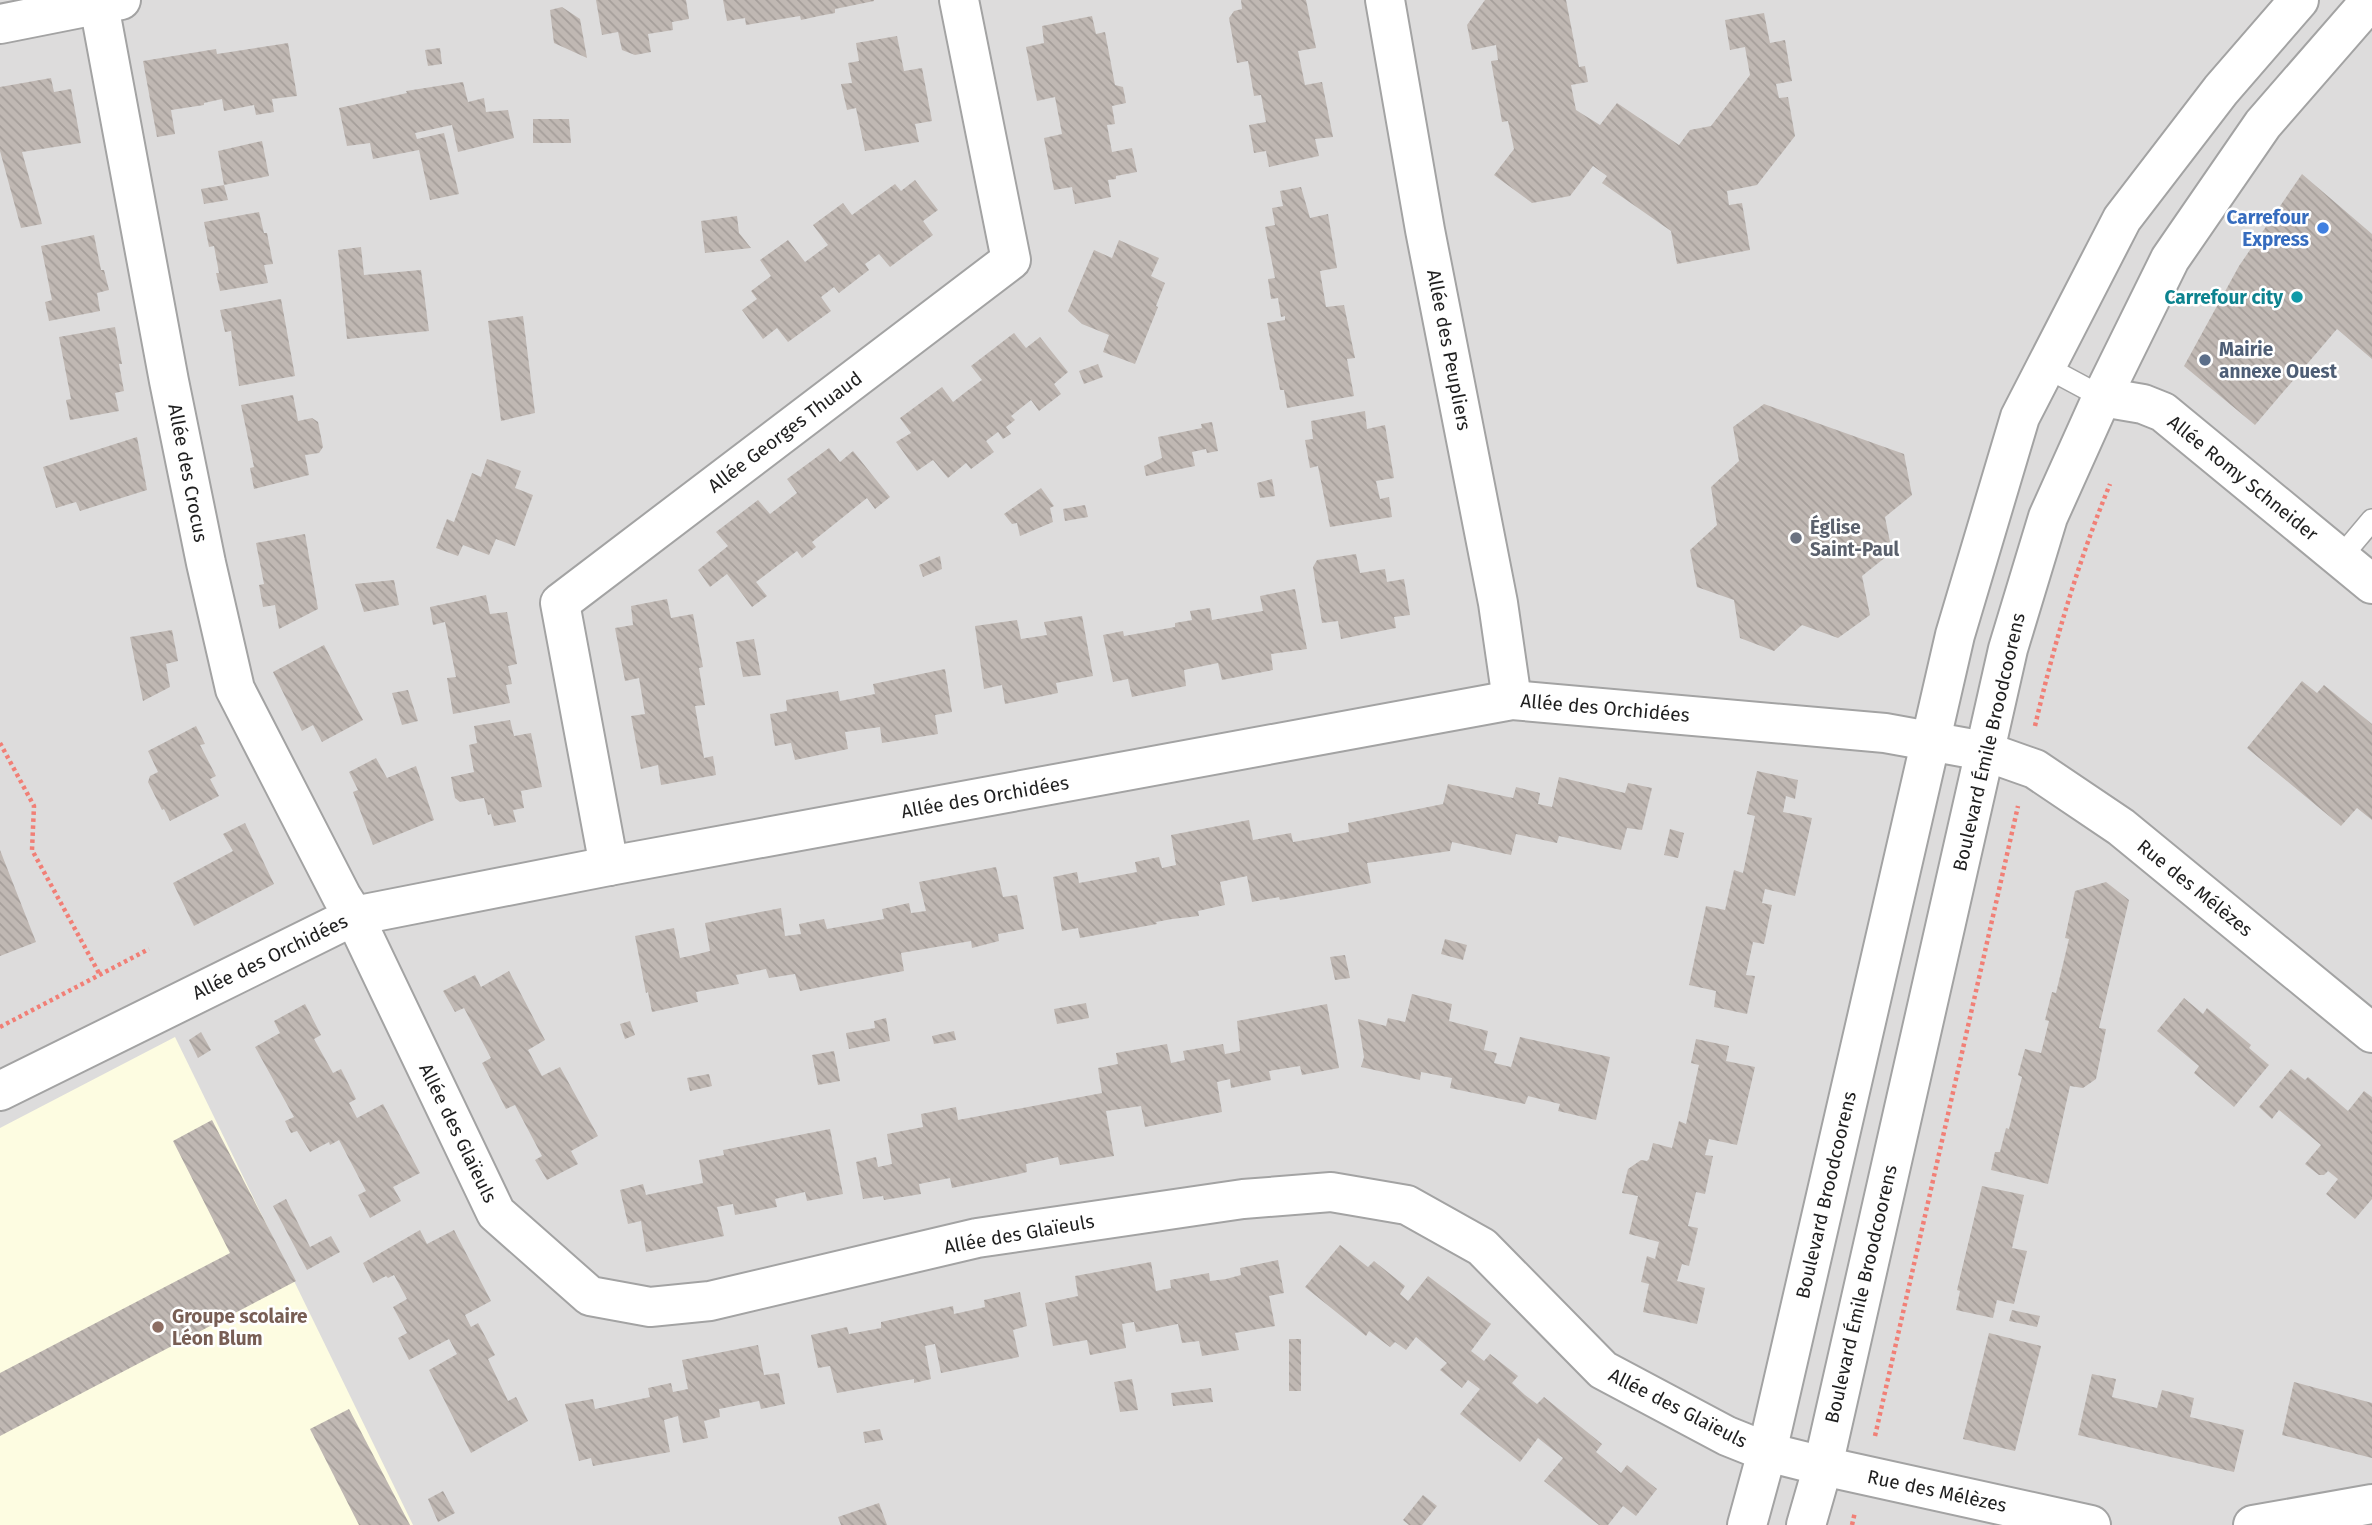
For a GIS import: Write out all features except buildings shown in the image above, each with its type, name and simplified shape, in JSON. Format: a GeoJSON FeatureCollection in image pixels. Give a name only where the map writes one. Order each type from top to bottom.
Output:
{"type":"FeatureCollection","features":[{"type":"Feature","properties":{"kind":"street","name":"Allée Georges Thuaud"},"geometry":{"type":"LineString","coordinates":[[609,866],[560,603],[1011,260],[959,0]]}},
{"type":"Feature","properties":{"kind":"street","name":"Allée des Peupliers"},"geometry":{"type":"LineString","coordinates":[[1385,0],[1425,230],[1500,612],[1512,700]]}},
{"type":"Feature","properties":{"kind":"street"},"geometry":{"type":"LineString","coordinates":[[1930,741],[1955,635],[2020,417],[2122,219],[2221,90],[2298,0]]}},
{"type":"Feature","properties":{"kind":"street","name":"Boulevard Émile Broodcoorens"},"geometry":{"type":"LineString","coordinates":[[1806,1525],[1823,1466],[1957,878],[1996,755],[2008,649],[2048,517],[2102,397],[2170,259],[2263,124],[2371,0]]}},
{"type":"Feature","properties":{"kind":"street"},"geometry":{"type":"LineString","coordinates":[[0,24],[110,2]]}},
{"type":"Feature","properties":{"kind":"street","name":"Allée des Crocus"},"geometry":{"type":"LineString","coordinates":[[110,2],[169,381],[235,689],[354,916]]}},
{"type":"Feature","properties":{"kind":"street","name":"Allée Romy Schneider"},"geometry":{"type":"LineString","coordinates":[[2102,397],[2143,404],[2163,412],[2372,584]]}},
{"type":"Feature","properties":{"kind":"street","name":"Allée des Orchidées"},"geometry":{"type":"LineString","coordinates":[[0,1091],[354,916],[609,866],[1512,700],[1885,733],[1996,755]]}},
{"type":"Feature","properties":{"kind":"street","name":"Boulevard Broodcoorens"},"geometry":{"type":"LineString","coordinates":[[1747,1525],[1767,1452],[1930,741]]}},
{"type":"Feature","properties":{"kind":"street","name":"Rue des Mélèzes"},"geometry":{"type":"LineString","coordinates":[[1996,755],[2035,769],[2121,827],[2372,1033]]}},
{"type":"Feature","properties":{"kind":"street","name":"Allée des Glaïeuls"},"geometry":{"type":"LineString","coordinates":[[354,916],[496,1213],[590,1296],[650,1307],[710,1301],[977,1238],[1243,1199],[1331,1192],[1407,1205],[1482,1247],[1602,1370],[1721,1434],[1767,1452],[1823,1466]]}},
{"type":"Feature","properties":{"kind":"street","name":"Rue des Mélèzes"},"geometry":{"type":"LineString","coordinates":[[1823,1466],[2091,1525]]}},
{"type":"Feature","properties":{"kind":"street"},"geometry":{"type":"LineString","coordinates":[[2253,1525],[2372,1504]]}},
{"type":"Feature","properties":{"kind":"lane"},"geometry":{"type":"LineString","coordinates":[[2046,367],[2102,397]]}},
{"type":"Feature","properties":{"kind":"lane"},"geometry":{"type":"LineString","coordinates":[[2340,558],[2372,520]]}},
{"type":"Feature","properties":{"kind":"path"},"geometry":{"type":"LineString","coordinates":[[0,743],[34,806],[32,850],[100,975]]}},
{"type":"Feature","properties":{"kind":"path"},"geometry":{"type":"LineString","coordinates":[[0,1027],[149,949]]}},
{"type":"Feature","properties":{"kind":"shaded area"},"geometry":{"type":"Polygon","coordinates":[[[0,0],[2372,0],[2372,1525],[0,1525],[0,0]]]}},
{"type":"Feature","properties":{"kind":"shaded area","name":"Groupe scolaire Léon Blum"},"geometry":{"type":"Polygon","coordinates":[[[175,1037],[413,1525],[0,1525],[0,1128],[175,1037]]]}},
{"type":"Feature","properties":{"kind":"place","name":"Carrefour Express"},"geometry":{"type":"Point","coordinates":[2323,228]}},
{"type":"Feature","properties":{"kind":"place","name":"Carrefour city"},"geometry":{"type":"Point","coordinates":[2297,297]}},
{"type":"Feature","properties":{"kind":"place","name":"Mairie annexe Ouest"},"geometry":{"type":"Point","coordinates":[2205,360]}},
{"type":"Feature","properties":{"kind":"place","name":"Église Saint-Paul"},"geometry":{"type":"Point","coordinates":[1796,538]}},
{"type":"Feature","properties":{"kind":"place","name":"Groupe scolaire Léon Blum"},"geometry":{"type":"Point","coordinates":[158,1327]}}]}
